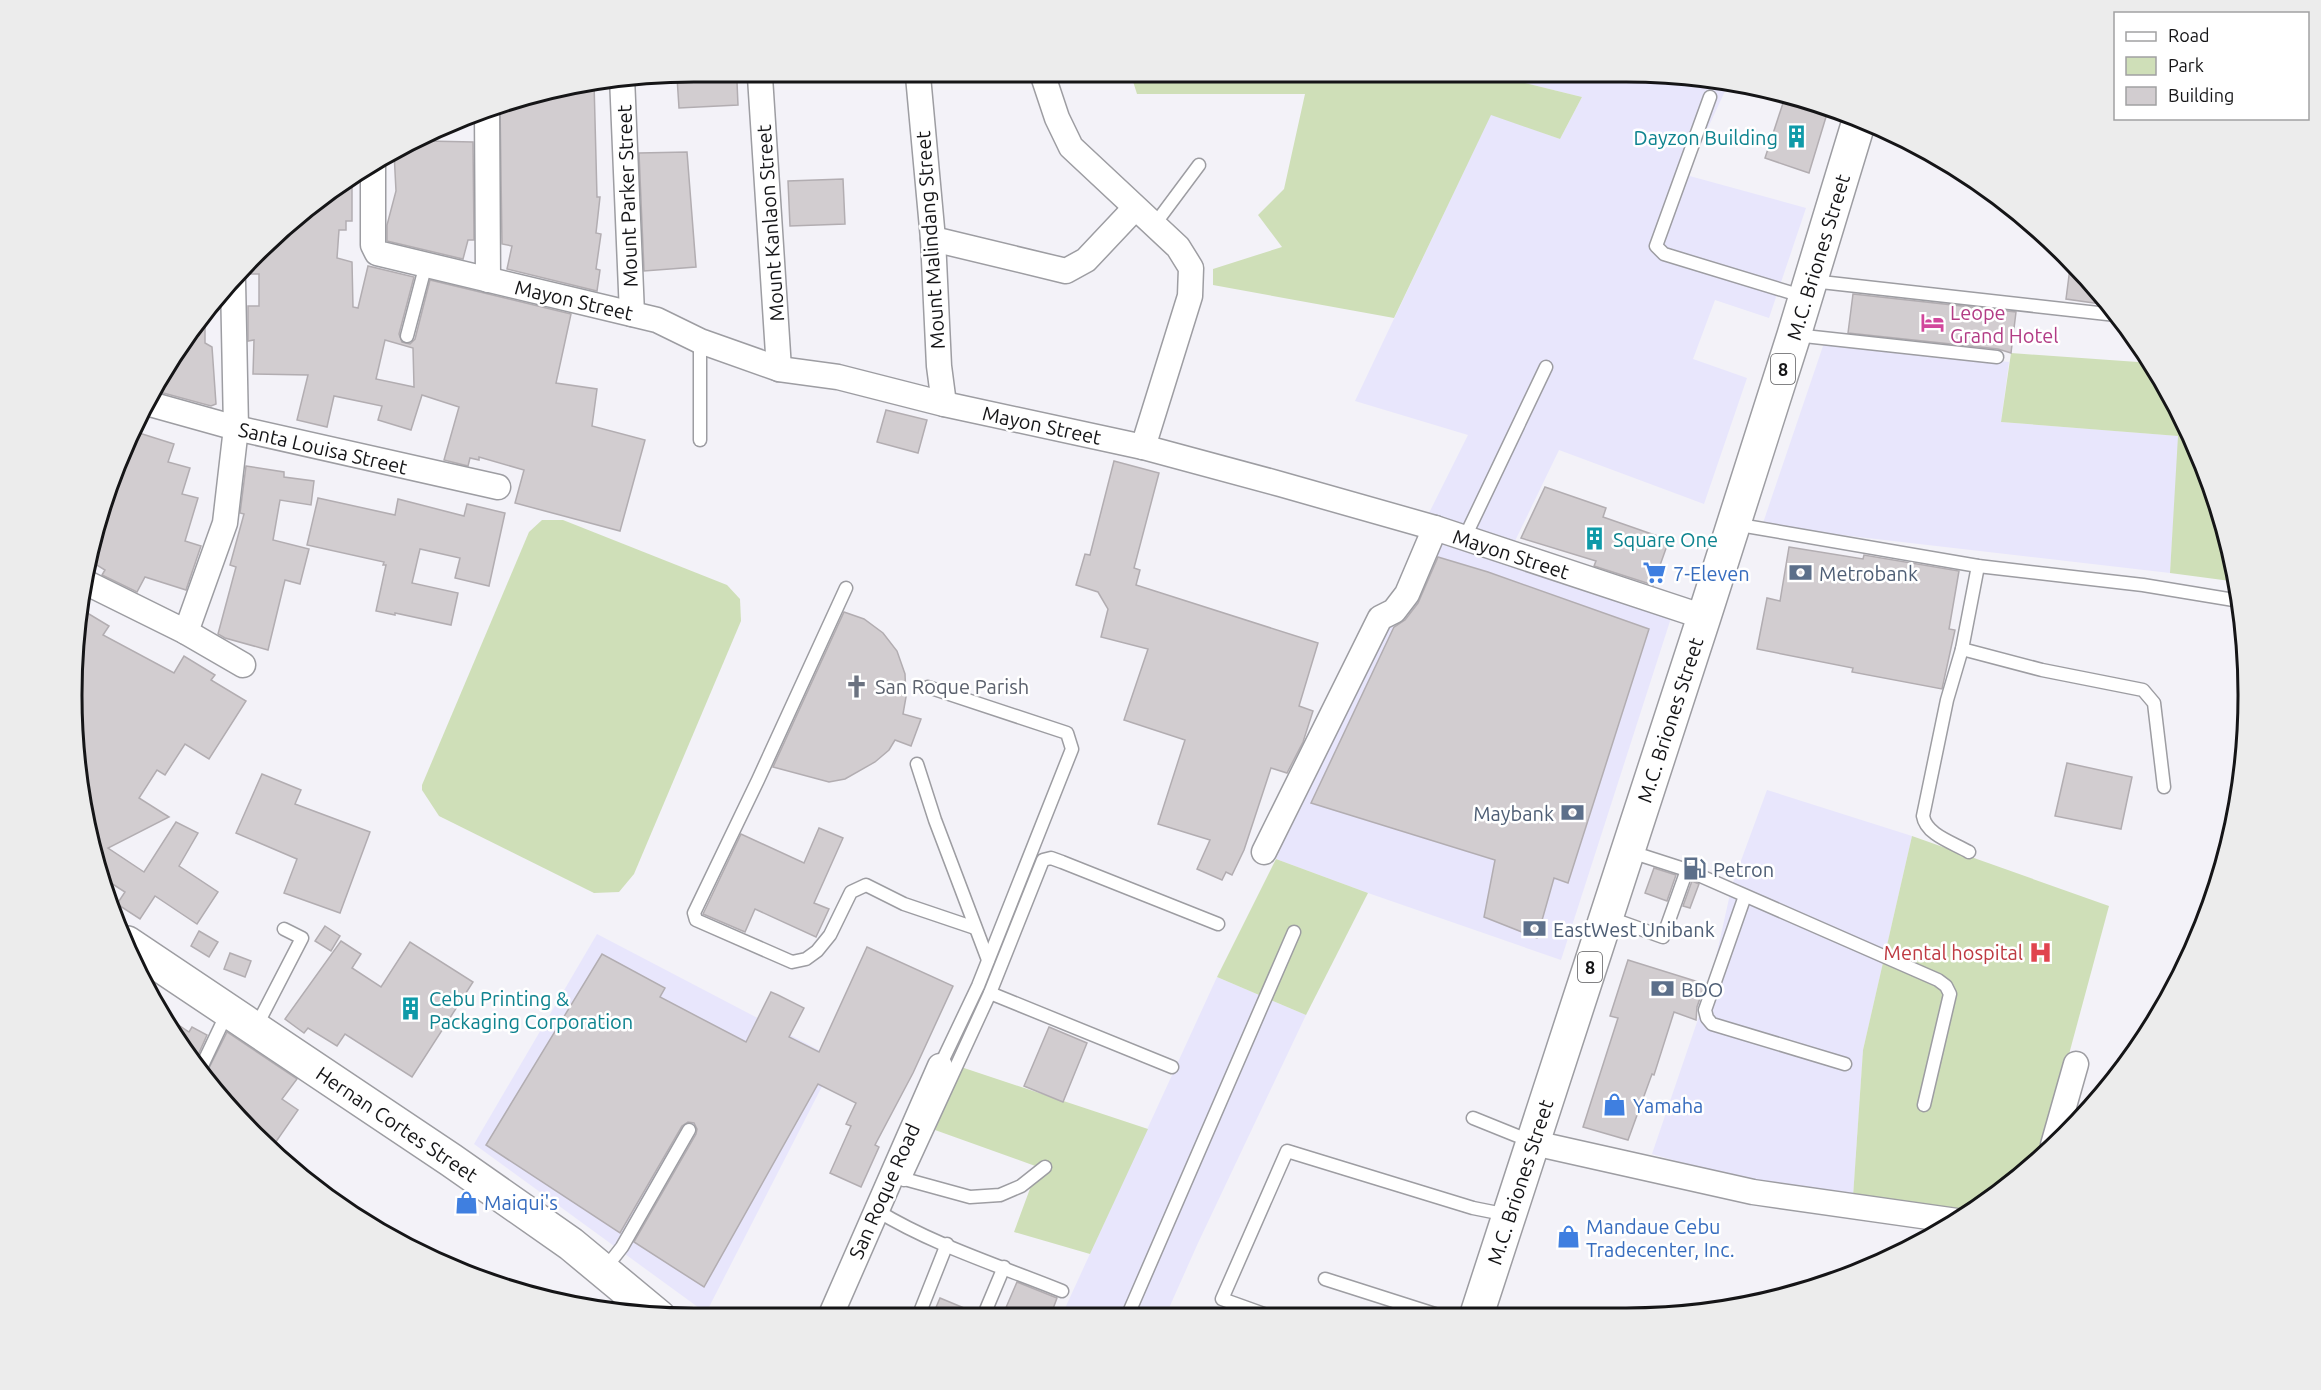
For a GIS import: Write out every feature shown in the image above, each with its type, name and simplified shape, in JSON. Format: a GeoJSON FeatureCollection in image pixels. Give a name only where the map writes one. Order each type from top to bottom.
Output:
{"type":"FeatureCollection","features":[{"type":"Feature","properties":{"kind":"main road","name":"M.C. Briones Street"},"geometry":{"type":"LineString","coordinates":[[1479,1308],[1704,617],[1857,128]]}},
{"type":"Feature","properties":{"kind":"main road","name":"Hernan Cortes Street"},"geometry":{"type":"LineString","coordinates":[[140,952],[452,1160],[571,1244],[645,1305]]}},
{"type":"Feature","properties":{"kind":"street","name":"Mount Kanlaon Street"},"geometry":{"type":"LineString","coordinates":[[760,82],[779,369]]}},
{"type":"Feature","properties":{"kind":"street","name":"Mount Malindang Street"},"geometry":{"type":"LineString","coordinates":[[919,82],[933,239],[939,366],[944,404]]}},
{"type":"Feature","properties":{"kind":"street"},"geometry":{"type":"LineString","coordinates":[[1045,82],[1057,118],[1071,147],[1178,247],[1191,268],[1190,296],[1143,447]]}},
{"type":"Feature","properties":{"kind":"street","name":"Mount Parker Street"},"geometry":{"type":"LineString","coordinates":[[622,87],[632,314]]}},
{"type":"Feature","properties":{"kind":"street"},"geometry":{"type":"LineString","coordinates":[[487,119],[488,280]]}},
{"type":"Feature","properties":{"kind":"street","name":"Mayon Street"},"geometry":{"type":"LineString","coordinates":[[373,175],[373,245],[377,253],[657,320],[700,341],[779,369],[838,377],[944,404],[1143,447],[1435,528],[1704,617]]}},
{"type":"Feature","properties":{"kind":"street"},"geometry":{"type":"LineString","coordinates":[[933,239],[1066,270],[1086,260],[1135,208]]}},
{"type":"Feature","properties":{"kind":"street"},"geometry":{"type":"LineString","coordinates":[[186,632],[225,523],[236,428],[233,292]]}},
{"type":"Feature","properties":{"kind":"street","name":"Santa Louisa Street"},"geometry":{"type":"LineString","coordinates":[[156,406],[236,428],[498,487]]}},
{"type":"Feature","properties":{"kind":"street"},"geometry":{"type":"LineString","coordinates":[[1264,852],[1380,618],[1394,611],[1407,594],[1435,528]]}},
{"type":"Feature","properties":{"kind":"street"},"geometry":{"type":"LineString","coordinates":[[93,586],[186,632],[243,665]]}},
{"type":"Feature","properties":{"kind":"street"},"geometry":{"type":"LineString","coordinates":[[2057,1130],[2076,1064]]}},
{"type":"Feature","properties":{"kind":"street","name":"San Roque Road"},"geometry":{"type":"LineString","coordinates":[[834,1308],[876,1210],[897,1177],[940,1066]]}},
{"type":"Feature","properties":{"kind":"street"},"geometry":{"type":"LineString","coordinates":[[1534,1143],[1753,1192],[1942,1219]]}},
{"type":"Feature","properties":{"kind":"lane"},"geometry":{"type":"LineString","coordinates":[[1710,97],[1656,246],[1664,254],[1808,289],[2106,314]]}},
{"type":"Feature","properties":{"kind":"lane"},"geometry":{"type":"LineString","coordinates":[[1155,224],[1199,165]]}},
{"type":"Feature","properties":{"kind":"lane"},"geometry":{"type":"LineString","coordinates":[[407,336],[426,264]]}},
{"type":"Feature","properties":{"kind":"lane"},"geometry":{"type":"LineString","coordinates":[[1794,335],[1996,357]]}},
{"type":"Feature","properties":{"kind":"lane"},"geometry":{"type":"LineString","coordinates":[[700,341],[700,440]]}},
{"type":"Feature","properties":{"kind":"lane"},"geometry":{"type":"LineString","coordinates":[[1464,539],[1546,367]]}},
{"type":"Feature","properties":{"kind":"lane"},"geometry":{"type":"LineString","coordinates":[[1733,524],[1977,566],[2143,585],[2231,599]]}},
{"type":"Feature","properties":{"kind":"lane"},"geometry":{"type":"LineString","coordinates":[[1969,852],[1931,831],[1924,824],[1923,816],[1947,700],[1962,649],[1977,566]]}},
{"type":"Feature","properties":{"kind":"lane"},"geometry":{"type":"LineString","coordinates":[[846,588],[694,913],[696,920],[792,962],[800,961],[817,951],[830,935],[851,892],[866,885],[904,904],[975,928]]}},
{"type":"Feature","properties":{"kind":"lane"},"geometry":{"type":"LineString","coordinates":[[1962,649],[2042,670],[2143,690],[2154,703],[2164,787]]}},
{"type":"Feature","properties":{"kind":"lane"},"geometry":{"type":"LineString","coordinates":[[928,687],[1067,733],[1072,749],[988,960],[940,1066]]}},
{"type":"Feature","properties":{"kind":"lane"},"geometry":{"type":"LineString","coordinates":[[917,764],[935,820],[988,960]]}},
{"type":"Feature","properties":{"kind":"lane"},"geometry":{"type":"LineString","coordinates":[[1627,850],[1687,870],[1938,980],[1946,986],[1950,994],[1924,1105]]}},
{"type":"Feature","properties":{"kind":"lane"},"geometry":{"type":"LineString","coordinates":[[1045,1167],[1021,1186],[1000,1195],[970,1197],[897,1177],[990,993],[1043,860],[1051,858],[1062,862],[1218,924]]}},
{"type":"Feature","properties":{"kind":"lane"},"geometry":{"type":"LineString","coordinates":[[1606,917],[1663,937],[1687,870]]}},
{"type":"Feature","properties":{"kind":"lane"},"geometry":{"type":"LineString","coordinates":[[1744,896],[1705,1010],[1707,1018],[1712,1024],[1845,1064]]}},
{"type":"Feature","properties":{"kind":"lane"},"geometry":{"type":"LineString","coordinates":[[206,1064],[302,938],[284,929]]}},
{"type":"Feature","properties":{"kind":"lane"},"geometry":{"type":"LineString","coordinates":[[1131,1308],[1294,932]]}},
{"type":"Feature","properties":{"kind":"lane"},"geometry":{"type":"LineString","coordinates":[[990,993],[1172,1067]]}},
{"type":"Feature","properties":{"kind":"lane"},"geometry":{"type":"LineString","coordinates":[[1473,1118],[1534,1143]]}},
{"type":"Feature","properties":{"kind":"lane"},"geometry":{"type":"LineString","coordinates":[[603,1270],[622,1247],[689,1130]]}},
{"type":"Feature","properties":{"kind":"lane"},"geometry":{"type":"LineString","coordinates":[[1247,1308],[1222,1299],[1287,1151],[1473,1208],[1508,1215]]}},
{"type":"Feature","properties":{"kind":"lane"},"geometry":{"type":"LineString","coordinates":[[876,1210],[894,1221],[1062,1291]]}},
{"type":"Feature","properties":{"kind":"lane"},"geometry":{"type":"LineString","coordinates":[[922,1308],[947,1244]]}},
{"type":"Feature","properties":{"kind":"lane"},"geometry":{"type":"LineString","coordinates":[[987,1308],[1004,1267]]}},
{"type":"Feature","properties":{"kind":"lane"},"geometry":{"type":"LineString","coordinates":[[1325,1279],[1416,1308]]}},
{"type":"Feature","properties":{"kind":"shaded area"},"geometry":{"type":"Polygon","coordinates":[[[1521,82],[1626,82],[1725,91],[1686,175],[1806,208],[1769,318],[1715,300],[1693,359],[1747,378],[1704,504],[1559,450],[1515,541],[1429,513],[1468,435],[1355,401],[1491,114],[1560,139],[1582,97],[1521,82]]]}},
{"type":"Feature","properties":{"kind":"shaded area"},"geometry":{"type":"Polygon","coordinates":[[[1824,343],[2009,362],[2001,422],[2179,436],[2170,573],[1762,526],[1824,343]]]}},
{"type":"Feature","properties":{"kind":"shaded area"},"geometry":{"type":"Polygon","coordinates":[[[1422,538],[1671,618],[1561,960],[1276,859],[1422,538]]]}},
{"type":"Feature","properties":{"kind":"shaded area"},"geometry":{"type":"Polygon","coordinates":[[[1767,790],[1912,836],[1863,1050],[1853,1197],[1757,1184],[1652,1154],[1710,984],[1732,885],[1767,790]]]}},
{"type":"Feature","properties":{"kind":"shaded area"},"geometry":{"type":"Polygon","coordinates":[[[597,934],[836,1059],[709,1308],[699,1308],[474,1144],[597,934]]]}},
{"type":"Feature","properties":{"kind":"shaded area"},"geometry":{"type":"Polygon","coordinates":[[[1217,977],[1306,1015],[1169,1308],[1065,1308],[1217,977]]]}},
{"type":"Feature","properties":{"kind":"green space"},"geometry":{"type":"Polygon","coordinates":[[[1133,82],[1521,82],[1582,97],[1560,139],[1491,115],[1394,318],[1213,285],[1213,269],[1282,247],[1258,215],[1284,189],[1305,94],[1137,94],[1133,82]]]}},
{"type":"Feature","properties":{"kind":"green space"},"geometry":{"type":"Polygon","coordinates":[[[2011,353],[2139,362],[2175,424],[2192,461],[2218,536],[2228,581],[2170,573],[2178,436],[2001,422],[2011,353]]]}},
{"type":"Feature","properties":{"kind":"green space"},"geometry":{"type":"Polygon","coordinates":[[[542,520],[563,520],[727,585],[740,599],[741,621],[634,874],[619,892],[594,893],[439,816],[422,790],[422,785],[529,532],[542,520]]]}},
{"type":"Feature","properties":{"kind":"green space"},"geometry":{"type":"Polygon","coordinates":[[[1912,836],[2109,906],[2046,1141],[1999,1181],[1952,1213],[1853,1197],[1863,1050],[1912,836]]]}},
{"type":"Feature","properties":{"kind":"green space"},"geometry":{"type":"Polygon","coordinates":[[[1276,859],[1368,893],[1306,1015],[1217,977],[1276,859]]]}},
{"type":"Feature","properties":{"kind":"green space"},"geometry":{"type":"Polygon","coordinates":[[[961,1067],[1148,1129],[1090,1254],[1014,1232],[1038,1167],[935,1130],[961,1067]]]}},
{"type":"Feature","properties":{"kind":"building"},"geometry":{"type":"Polygon","coordinates":[[[737,82],[738,105],[679,108],[677,83],[737,82]]]}},
{"type":"Feature","properties":{"kind":"building"},"geometry":{"type":"Polygon","coordinates":[[[594,91],[597,197],[600,197],[596,233],[601,234],[596,269],[600,270],[597,291],[507,269],[512,246],[502,244],[500,114],[536,103],[594,91]]]}},
{"type":"Feature","properties":{"kind":"building","name":"Dayzon Building"},"geometry":{"type":"Polygon","coordinates":[[[1783,103],[1826,116],[1809,173],[1765,158],[1783,103]]]}},
{"type":"Feature","properties":{"kind":"building"},"geometry":{"type":"Polygon","coordinates":[[[435,141],[473,142],[474,240],[468,240],[463,259],[387,241],[387,225],[396,191],[395,162],[435,141]]]}},
{"type":"Feature","properties":{"kind":"building"},"geometry":{"type":"Polygon","coordinates":[[[687,152],[696,267],[644,271],[639,153],[687,152]]]}},
{"type":"Feature","properties":{"kind":"building"},"geometry":{"type":"Polygon","coordinates":[[[843,179],[845,224],[790,226],[788,181],[843,179]]]}},
{"type":"Feature","properties":{"kind":"building"},"geometry":{"type":"Polygon","coordinates":[[[352,188],[352,221],[346,221],[346,230],[339,230],[337,258],[352,262],[353,307],[358,308],[368,266],[414,277],[399,334],[402,342],[410,344],[415,339],[430,280],[571,314],[556,383],[597,389],[592,426],[645,440],[620,531],[515,503],[524,470],[479,457],[479,460],[470,458],[468,466],[444,460],[459,407],[422,395],[411,430],[378,420],[382,406],[334,396],[327,427],[297,420],[308,375],[253,374],[254,340],[248,341],[248,306],[259,306],[259,274],[250,274],[291,234],[352,188]],[[385,340],[376,379],[414,387],[413,348],[385,340]]]}},
{"type":"Feature","properties":{"kind":"building"},"geometry":{"type":"Polygon","coordinates":[[[2069,273],[2097,303],[2066,299],[2069,273]]]}},
{"type":"Feature","properties":{"kind":"building","name":"Leope Grand Hotel"},"geometry":{"type":"Polygon","coordinates":[[[1853,294],[2016,312],[2011,353],[1998,349],[1848,333],[1853,294]]]}},
{"type":"Feature","properties":{"kind":"building"},"geometry":{"type":"Polygon","coordinates":[[[205,328],[205,343],[212,347],[216,404],[211,406],[163,393],[205,328]]]}},
{"type":"Feature","properties":{"kind":"building"},"geometry":{"type":"Polygon","coordinates":[[[886,410],[927,420],[918,453],[877,442],[886,410]]]}},
{"type":"Feature","properties":{"kind":"building"},"geometry":{"type":"Polygon","coordinates":[[[142,434],[174,444],[168,462],[190,468],[182,494],[198,498],[185,541],[201,546],[186,590],[145,577],[137,592],[102,575],[105,570],[96,565],[103,536],[115,498],[142,434]]]}},
{"type":"Feature","properties":{"kind":"building"},"geometry":{"type":"Polygon","coordinates":[[[1114,461],[1159,473],[1134,568],[1140,570],[1136,585],[1318,643],[1299,706],[1313,711],[1303,742],[1287,773],[1271,768],[1244,850],[1232,875],[1226,872],[1222,880],[1197,869],[1210,840],[1158,824],[1185,740],[1124,720],[1148,649],[1101,637],[1108,609],[1098,592],[1076,585],[1085,554],[1090,555],[1114,461]]]}},
{"type":"Feature","properties":{"kind":"building"},"geometry":{"type":"Polygon","coordinates":[[[246,466],[284,472],[284,477],[314,481],[311,505],[280,500],[273,540],[309,549],[300,584],[285,580],[268,650],[218,634],[236,567],[230,565],[244,514],[240,513],[246,466]]]}},
{"type":"Feature","properties":{"kind":"building","name":"Square One"},"geometry":{"type":"Polygon","coordinates":[[[1545,487],[1606,508],[1603,517],[1669,540],[1653,585],[1594,566],[1596,561],[1521,538],[1545,487]]]}},
{"type":"Feature","properties":{"kind":"building"},"geometry":{"type":"Polygon","coordinates":[[[318,498],[395,515],[398,499],[464,516],[467,504],[505,513],[489,586],[455,578],[460,558],[420,549],[412,583],[458,593],[451,625],[376,611],[386,565],[383,565],[384,562],[307,545],[318,498]]]}},
{"type":"Feature","properties":{"kind":"building"},"geometry":{"type":"Polygon","coordinates":[[[1789,547],[1863,559],[1864,555],[1959,571],[1949,629],[1955,630],[1942,689],[1852,672],[1853,668],[1757,649],[1767,598],[1780,601],[1789,547]]]}},
{"type":"Feature","properties":{"kind":"building"},"geometry":{"type":"Polygon","coordinates":[[[1438,557],[1488,572],[1649,629],[1568,883],[1554,878],[1537,938],[1484,917],[1495,860],[1311,803],[1394,627],[1405,620],[1418,603],[1438,557]]]}},
{"type":"Feature","properties":{"kind":"building","name":"San Roque Parish"},"geometry":{"type":"Polygon","coordinates":[[[844,612],[864,619],[883,633],[897,651],[905,674],[906,697],[903,714],[921,719],[911,746],[895,740],[889,750],[875,762],[845,779],[829,782],[773,767],[844,612]]]}},
{"type":"Feature","properties":{"kind":"building"},"geometry":{"type":"Polygon","coordinates":[[[88,614],[109,626],[103,635],[174,673],[184,656],[215,675],[211,680],[246,701],[209,759],[185,744],[165,775],[157,770],[139,798],[169,817],[108,848],[144,872],[176,822],[198,833],[179,866],[218,892],[197,924],[155,896],[140,919],[120,906],[119,902],[125,892],[112,884],[94,814],[88,775],[82,695],[88,614]]]}},
{"type":"Feature","properties":{"kind":"building"},"geometry":{"type":"Polygon","coordinates":[[[2067,763],[2132,777],[2121,829],[2055,816],[2067,763]]]}},
{"type":"Feature","properties":{"kind":"building"},"geometry":{"type":"Polygon","coordinates":[[[262,774],[301,790],[295,804],[370,832],[340,913],[284,893],[297,859],[236,833],[262,774]]]}},
{"type":"Feature","properties":{"kind":"building"},"geometry":{"type":"Polygon","coordinates":[[[819,828],[843,838],[814,903],[829,909],[816,937],[755,909],[745,932],[703,914],[741,834],[804,863],[819,828]]]}},
{"type":"Feature","properties":{"kind":"building"},"geometry":{"type":"Polygon","coordinates":[[[1654,868],[1676,875],[1667,901],[1645,893],[1654,868]]]}},
{"type":"Feature","properties":{"kind":"building"},"geometry":{"type":"Polygon","coordinates":[[[1692,881],[1699,884],[1690,908],[1683,906],[1692,881]]]}},
{"type":"Feature","properties":{"kind":"building"},"geometry":{"type":"Polygon","coordinates":[[[325,926],[340,936],[331,951],[315,941],[325,926]]]}},
{"type":"Feature","properties":{"kind":"building"},"geometry":{"type":"Polygon","coordinates":[[[199,931],[218,942],[209,957],[191,946],[199,931]]]}},
{"type":"Feature","properties":{"kind":"building","name":"Cebu Printing & Packaging Corporation"},"geometry":{"type":"Polygon","coordinates":[[[341,941],[361,954],[352,968],[381,987],[410,942],[473,982],[412,1077],[345,1034],[337,1046],[308,1028],[304,1033],[285,1019],[341,941]]]}},
{"type":"Feature","properties":{"kind":"building"},"geometry":{"type":"Polygon","coordinates":[[[867,947],[953,986],[913,1073],[875,1145],[879,1147],[861,1187],[830,1173],[851,1126],[846,1124],[856,1103],[818,1084],[704,1287],[634,1242],[696,1134],[697,1129],[694,1123],[688,1122],[682,1126],[620,1233],[486,1145],[602,954],[665,988],[660,997],[746,1042],[771,992],[778,995],[804,1008],[789,1037],[819,1052],[867,947]]]}},
{"type":"Feature","properties":{"kind":"building"},"geometry":{"type":"Polygon","coordinates":[[[230,953],[251,961],[245,977],[224,969],[230,953]]]}},
{"type":"Feature","properties":{"kind":"building"},"geometry":{"type":"Polygon","coordinates":[[[1628,960],[1705,984],[1697,1007],[1696,1020],[1674,1012],[1654,1075],[1652,1074],[1628,1140],[1583,1127],[1618,1018],[1610,1016],[1628,960]]]}},
{"type":"Feature","properties":{"kind":"building"},"geometry":{"type":"Polygon","coordinates":[[[181,1026],[189,1032],[192,1027],[207,1035],[199,1053],[181,1026]]]}},
{"type":"Feature","properties":{"kind":"building"},"geometry":{"type":"Polygon","coordinates":[[[1049,1027],[1087,1043],[1063,1102],[1024,1086],[1049,1027]]]}},
{"type":"Feature","properties":{"kind":"building"},"geometry":{"type":"Polygon","coordinates":[[[227,1032],[297,1079],[282,1099],[298,1110],[276,1142],[234,1099],[209,1068],[227,1032]]]}},
{"type":"Feature","properties":{"kind":"building"},"geometry":{"type":"Polygon","coordinates":[[[1017,1282],[1057,1298],[1053,1308],[1006,1308],[1017,1282]]]}},
{"type":"Feature","properties":{"kind":"building"},"geometry":{"type":"Polygon","coordinates":[[[940,1298],[964,1308],[936,1308],[940,1298]]]}},
{"type":"Feature","properties":{"kind":"place","name":"Dayzon Building"},"geometry":{"type":"Point","coordinates":[1796,137]}},
{"type":"Feature","properties":{"kind":"place","name":"Leope Grand Hotel"},"geometry":{"type":"Point","coordinates":[1932,323]}},
{"type":"Feature","properties":{"kind":"place","name":"Square One"},"geometry":{"type":"Point","coordinates":[1595,539]}},
{"type":"Feature","properties":{"kind":"place","name":"7-Eleven"},"geometry":{"type":"Point","coordinates":[1655,573]}},
{"type":"Feature","properties":{"kind":"place","name":"Metrobank"},"geometry":{"type":"Point","coordinates":[1801,573]}},
{"type":"Feature","properties":{"kind":"place","name":"San Roque Parish"},"geometry":{"type":"Point","coordinates":[857,686]}},
{"type":"Feature","properties":{"kind":"place","name":"Maybank"},"geometry":{"type":"Point","coordinates":[1572,813]}},
{"type":"Feature","properties":{"kind":"place","name":"Petron"},"geometry":{"type":"Point","coordinates":[1695,869]}},
{"type":"Feature","properties":{"kind":"place","name":"EastWest Unibank"},"geometry":{"type":"Point","coordinates":[1535,929]}},
{"type":"Feature","properties":{"kind":"place","name":"Mental hospital"},"geometry":{"type":"Point","coordinates":[2041,952]}},
{"type":"Feature","properties":{"kind":"place","name":"BDO"},"geometry":{"type":"Point","coordinates":[1663,989]}},
{"type":"Feature","properties":{"kind":"place","name":"Cebu Printing & Packaging Corporation"},"geometry":{"type":"Point","coordinates":[411,1009]}},
{"type":"Feature","properties":{"kind":"place","name":"Yamaha"},"geometry":{"type":"Point","coordinates":[1615,1105]}},
{"type":"Feature","properties":{"kind":"place","name":"Maiqui's"},"geometry":{"type":"Point","coordinates":[466,1202]}},
{"type":"Feature","properties":{"kind":"place","name":"Mandaue Cebu Tradecenter, Inc."},"geometry":{"type":"Point","coordinates":[1568,1237]}}]}
